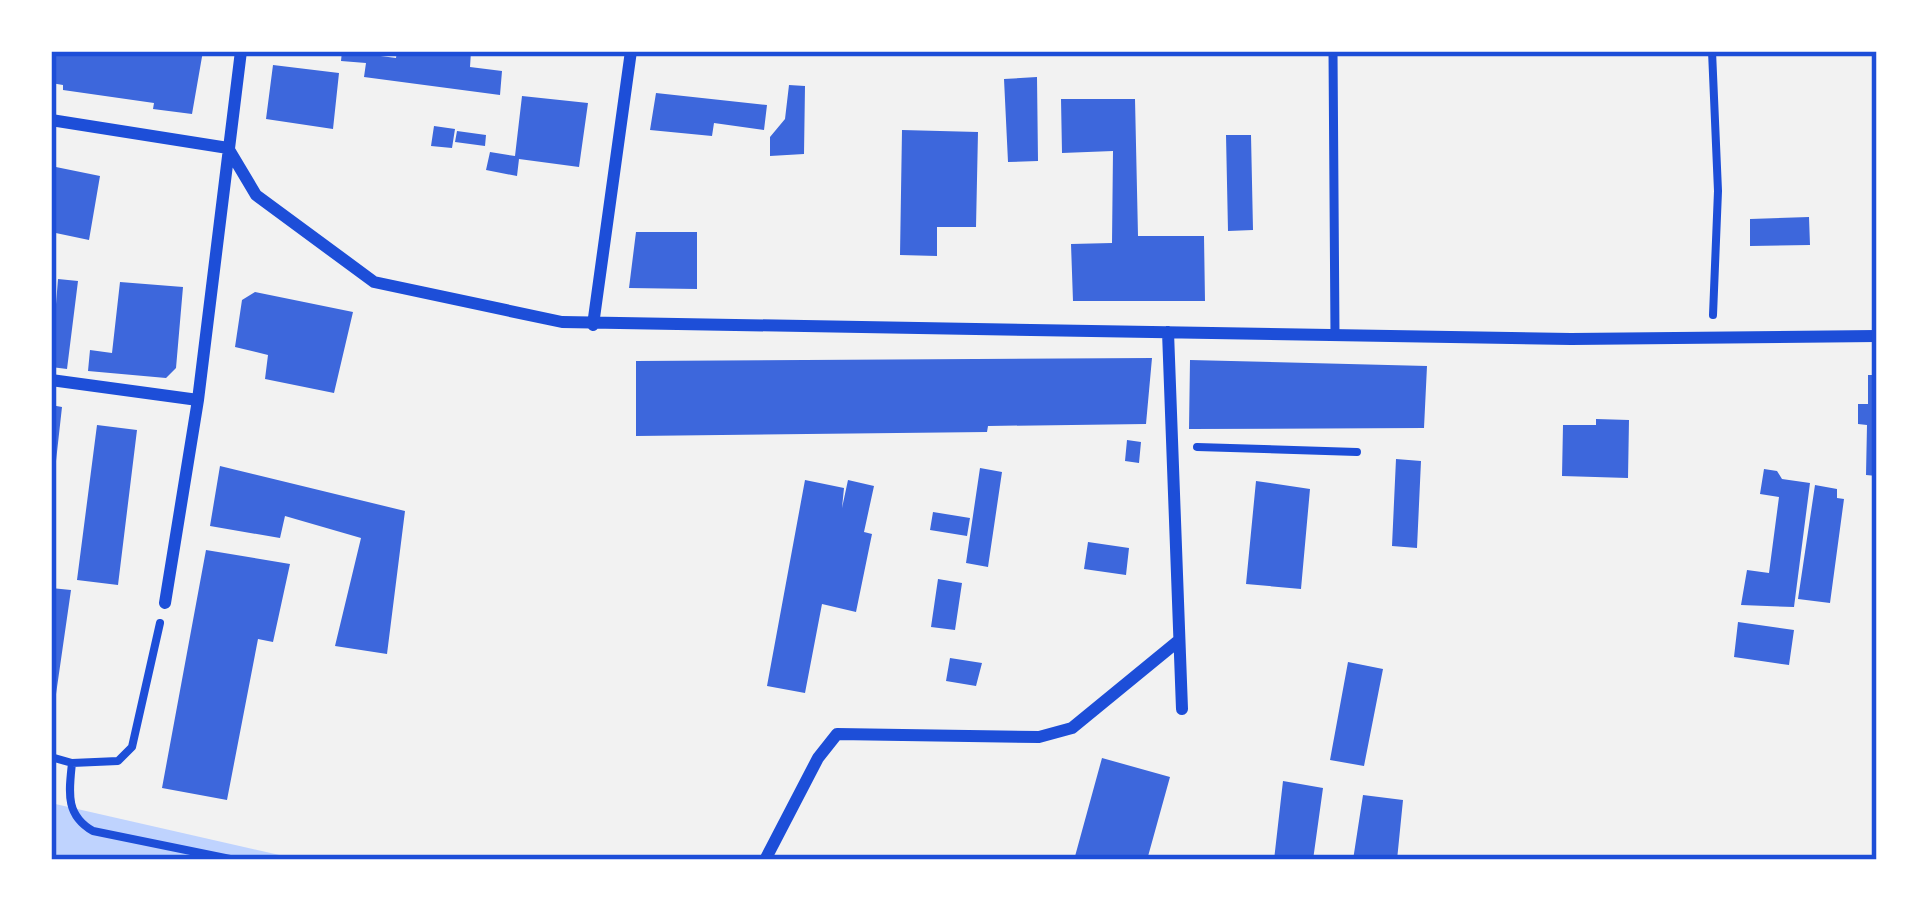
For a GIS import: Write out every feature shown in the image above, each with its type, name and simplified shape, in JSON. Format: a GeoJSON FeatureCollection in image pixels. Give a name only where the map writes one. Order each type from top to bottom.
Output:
{"type":"FeatureCollection","features":[{"type":"Feature","properties":{"kind":"street"},"geometry":{"type":"LineString","coordinates":[[165,603],[198,400],[241,51]]}},
{"type":"Feature","properties":{"kind":"street"},"geometry":{"type":"LineString","coordinates":[[592,325],[631,51]]}},
{"type":"Feature","properties":{"kind":"street"},"geometry":{"type":"LineString","coordinates":[[51,120],[228,148],[256,194],[374,282],[592,325],[1712,340],[1877,336]]}},
{"type":"Feature","properties":{"kind":"street"},"geometry":{"type":"LineString","coordinates":[[1168,332],[1168,446],[1182,709]]}},
{"type":"Feature","properties":{"kind":"street"},"geometry":{"type":"LineString","coordinates":[[51,380],[198,400]]}},
{"type":"Feature","properties":{"kind":"street"},"geometry":{"type":"LineString","coordinates":[[765,860],[818,758],[837,734],[1039,736],[1072,728],[1177,642]]}},
{"type":"Feature","properties":{"kind":"lane"},"geometry":{"type":"LineString","coordinates":[[1333,51],[1335,335]]}},
{"type":"Feature","properties":{"kind":"path"},"geometry":{"type":"LineString","coordinates":[[1712,51],[1718,191],[1712,340]]}},
{"type":"Feature","properties":{"kind":"path"},"geometry":{"type":"LineString","coordinates":[[1168,446],[1357,452]]}},
{"type":"Feature","properties":{"kind":"path"},"geometry":{"type":"LineString","coordinates":[[51,757],[72,763],[118,761],[132,747],[165,603]]}},
{"type":"Feature","properties":{"kind":"path"},"geometry":{"type":"LineString","coordinates":[[72,763],[68,797],[79,823],[93,831],[235,860]]}},
{"type":"Feature","properties":{"kind":"water"},"geometry":{"type":"Polygon","coordinates":[[[51,803],[284,856],[378,860],[51,860],[51,803]]]}},
{"type":"Feature","properties":{"kind":"building"},"geometry":{"type":"Polygon","coordinates":[[[51,51],[203,51],[192,114],[153,109],[154,103],[63,90],[63,85],[51,83],[51,51]]]}},
{"type":"Feature","properties":{"kind":"building"},"geometry":{"type":"Polygon","coordinates":[[[342,51],[396,58],[397,51],[471,51],[470,67],[502,71],[500,95],[364,77],[366,63],[341,61],[342,51]]]}},
{"type":"Feature","properties":{"kind":"building"},"geometry":{"type":"Polygon","coordinates":[[[273,65],[339,73],[333,129],[266,119],[273,65]]]}},
{"type":"Feature","properties":{"kind":"building"},"geometry":{"type":"Polygon","coordinates":[[[1037,77],[1038,161],[1008,162],[1004,79],[1037,77]]]}},
{"type":"Feature","properties":{"kind":"building"},"geometry":{"type":"Polygon","coordinates":[[[789,85],[805,86],[804,154],[770,156],[770,137],[785,119],[789,85]]]}},
{"type":"Feature","properties":{"kind":"building"},"geometry":{"type":"Polygon","coordinates":[[[656,93],[767,105],[764,130],[714,123],[712,136],[650,130],[656,93]]]}},
{"type":"Feature","properties":{"kind":"building"},"geometry":{"type":"Polygon","coordinates":[[[522,96],[588,103],[579,167],[519,159],[517,176],[486,170],[490,152],[515,156],[522,96]]]}},
{"type":"Feature","properties":{"kind":"building"},"geometry":{"type":"Polygon","coordinates":[[[1061,99],[1135,99],[1138,236],[1204,236],[1205,301],[1073,301],[1071,244],[1112,243],[1113,151],[1062,153],[1061,99]]]}},
{"type":"Feature","properties":{"kind":"building"},"geometry":{"type":"Polygon","coordinates":[[[434,126],[455,129],[452,148],[431,146],[434,126]]]}},
{"type":"Feature","properties":{"kind":"building"},"geometry":{"type":"Polygon","coordinates":[[[902,130],[978,132],[976,227],[937,227],[937,256],[900,255],[902,130]]]}},
{"type":"Feature","properties":{"kind":"building"},"geometry":{"type":"Polygon","coordinates":[[[457,131],[486,135],[485,146],[455,142],[457,131]]]}},
{"type":"Feature","properties":{"kind":"building"},"geometry":{"type":"Polygon","coordinates":[[[1226,135],[1251,135],[1253,230],[1228,231],[1226,135]]]}},
{"type":"Feature","properties":{"kind":"building"},"geometry":{"type":"Polygon","coordinates":[[[51,166],[100,176],[89,240],[51,232],[51,166]]]}},
{"type":"Feature","properties":{"kind":"building"},"geometry":{"type":"Polygon","coordinates":[[[1809,217],[1810,245],[1750,246],[1750,219],[1809,217]]]}},
{"type":"Feature","properties":{"kind":"building"},"geometry":{"type":"Polygon","coordinates":[[[636,232],[697,232],[697,289],[629,288],[636,232]]]}},
{"type":"Feature","properties":{"kind":"building"},"geometry":{"type":"Polygon","coordinates":[[[58,279],[78,281],[67,369],[51,367],[58,279]]]}},
{"type":"Feature","properties":{"kind":"building"},"geometry":{"type":"Polygon","coordinates":[[[120,282],[183,287],[176,368],[166,378],[88,371],[90,350],[112,353],[120,282]]]}},
{"type":"Feature","properties":{"kind":"building"},"geometry":{"type":"Polygon","coordinates":[[[255,292],[353,312],[334,393],[265,379],[268,355],[235,347],[242,300],[255,292]]]}},
{"type":"Feature","properties":{"kind":"building"},"geometry":{"type":"Polygon","coordinates":[[[1152,358],[1146,424],[988,426],[987,432],[636,436],[636,361],[1152,358]]]}},
{"type":"Feature","properties":{"kind":"building"},"geometry":{"type":"Polygon","coordinates":[[[1190,360],[1427,366],[1424,428],[1189,429],[1190,360]]]}},
{"type":"Feature","properties":{"kind":"building"},"geometry":{"type":"Polygon","coordinates":[[[1868,375],[1877,375],[1877,476],[1866,475],[1867,425],[1858,424],[1858,404],[1868,404],[1868,375]]]}},
{"type":"Feature","properties":{"kind":"building"},"geometry":{"type":"Polygon","coordinates":[[[51,405],[62,407],[54,479],[51,479],[51,405]]]}},
{"type":"Feature","properties":{"kind":"building"},"geometry":{"type":"Polygon","coordinates":[[[1596,419],[1629,420],[1628,478],[1562,476],[1563,425],[1596,425],[1596,419]]]}},
{"type":"Feature","properties":{"kind":"building"},"geometry":{"type":"Polygon","coordinates":[[[97,425],[137,430],[118,585],[77,580],[97,425]]]}},
{"type":"Feature","properties":{"kind":"building"},"geometry":{"type":"Polygon","coordinates":[[[1127,440],[1141,442],[1139,463],[1125,461],[1127,440]]]}},
{"type":"Feature","properties":{"kind":"building"},"geometry":{"type":"Polygon","coordinates":[[[1396,459],[1421,461],[1417,548],[1392,546],[1396,459]]]}},
{"type":"Feature","properties":{"kind":"building"},"geometry":{"type":"Polygon","coordinates":[[[220,466],[405,511],[387,654],[335,646],[361,538],[285,516],[280,538],[210,526],[220,466]]]}},
{"type":"Feature","properties":{"kind":"building"},"geometry":{"type":"Polygon","coordinates":[[[980,468],[1002,472],[988,567],[966,563],[980,468]]]}},
{"type":"Feature","properties":{"kind":"building"},"geometry":{"type":"Polygon","coordinates":[[[1764,469],[1777,471],[1782,479],[1810,483],[1794,607],[1741,605],[1747,570],[1769,573],[1779,497],[1760,494],[1764,469]]]}},
{"type":"Feature","properties":{"kind":"building"},"geometry":{"type":"Polygon","coordinates":[[[805,480],[844,488],[842,508],[848,480],[874,486],[864,532],[872,534],[856,612],[822,604],[805,693],[767,686],[805,480]]]}},
{"type":"Feature","properties":{"kind":"building"},"geometry":{"type":"Polygon","coordinates":[[[1256,481],[1310,489],[1301,589],[1246,584],[1256,481]]]}},
{"type":"Feature","properties":{"kind":"building"},"geometry":{"type":"Polygon","coordinates":[[[1815,485],[1837,489],[1837,498],[1844,499],[1830,603],[1798,599],[1815,485]]]}},
{"type":"Feature","properties":{"kind":"building"},"geometry":{"type":"Polygon","coordinates":[[[933,512],[970,518],[967,536],[930,530],[933,512]]]}},
{"type":"Feature","properties":{"kind":"building"},"geometry":{"type":"Polygon","coordinates":[[[1088,542],[1129,548],[1126,575],[1084,569],[1088,542]]]}},
{"type":"Feature","properties":{"kind":"building"},"geometry":{"type":"Polygon","coordinates":[[[206,550],[290,564],[273,642],[258,639],[227,800],[162,788],[206,550]]]}},
{"type":"Feature","properties":{"kind":"building"},"geometry":{"type":"Polygon","coordinates":[[[938,579],[962,583],[955,630],[931,627],[938,579]]]}},
{"type":"Feature","properties":{"kind":"building"},"geometry":{"type":"Polygon","coordinates":[[[51,588],[71,590],[54,708],[51,708],[51,588]]]}},
{"type":"Feature","properties":{"kind":"building"},"geometry":{"type":"Polygon","coordinates":[[[1738,622],[1794,630],[1789,665],[1734,657],[1738,622]]]}},
{"type":"Feature","properties":{"kind":"building"},"geometry":{"type":"Polygon","coordinates":[[[950,658],[982,663],[976,686],[946,681],[950,658]]]}},
{"type":"Feature","properties":{"kind":"building"},"geometry":{"type":"Polygon","coordinates":[[[1348,662],[1383,669],[1364,766],[1330,760],[1348,662]]]}},
{"type":"Feature","properties":{"kind":"building"},"geometry":{"type":"Polygon","coordinates":[[[1102,758],[1170,777],[1147,860],[1074,860],[1102,758]]]}},
{"type":"Feature","properties":{"kind":"building"},"geometry":{"type":"Polygon","coordinates":[[[1283,781],[1323,788],[1313,860],[1274,860],[1283,781]]]}},
{"type":"Feature","properties":{"kind":"building"},"geometry":{"type":"Polygon","coordinates":[[[1363,795],[1403,800],[1397,860],[1353,860],[1363,795]]]}}]}
